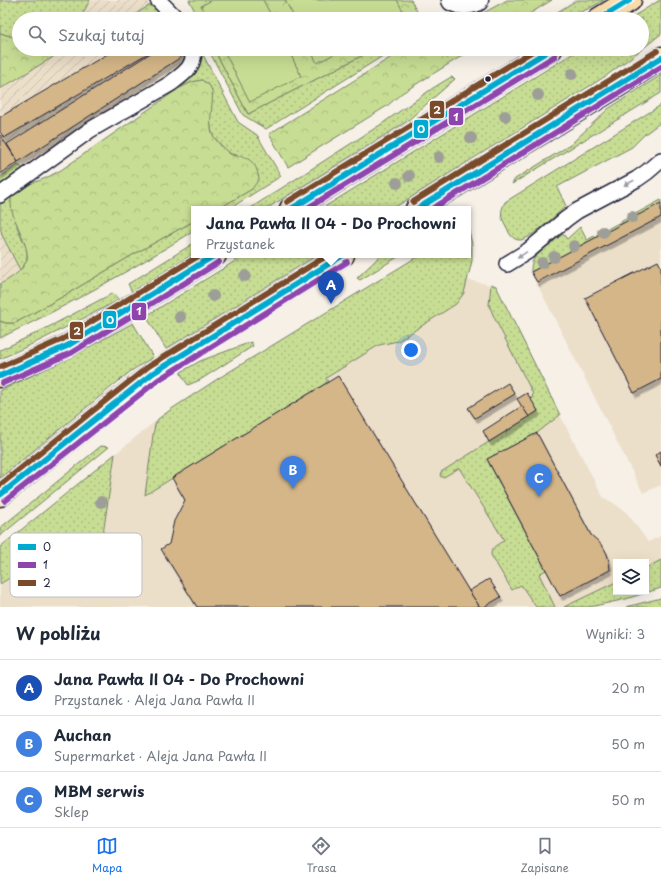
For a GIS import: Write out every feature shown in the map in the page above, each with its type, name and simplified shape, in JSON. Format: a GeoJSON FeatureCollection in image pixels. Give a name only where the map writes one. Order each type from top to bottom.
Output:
{"type":"FeatureCollection","features":[{"type":"Feature","properties":{"kind":"main road"},"geometry":{"type":"LineString","coordinates":[[610,12],[630,0]]}},
{"type":"Feature","properties":{"kind":"main road"},"geometry":{"type":"LineString","coordinates":[[296,206],[540,56]]}},
{"type":"Feature","properties":{"kind":"main road"},"geometry":{"type":"LineString","coordinates":[[422,206],[661,58]]}},
{"type":"Feature","properties":{"kind":"main road"},"geometry":{"type":"LineString","coordinates":[[0,376],[67,346],[210,258]]}},
{"type":"Feature","properties":{"kind":"main road"},"geometry":{"type":"LineString","coordinates":[[0,495],[153,373],[338,258]]}},
{"type":"Feature","properties":{"kind":"street"},"geometry":{"type":"LineString","coordinates":[[453,0],[458,3],[470,3],[477,0]]}},
{"type":"Feature","properties":{"kind":"lane"},"geometry":{"type":"LineString","coordinates":[[158,0],[170,12]]}},
{"type":"Feature","properties":{"kind":"lane"},"geometry":{"type":"LineString","coordinates":[[0,195],[90,130],[170,84],[189,68],[194,56]]}},
{"type":"Feature","properties":{"kind":"lane"},"geometry":{"type":"LineString","coordinates":[[507,264],[528,251],[572,215],[637,179],[661,160]]}},
{"type":"Feature","properties":{"kind":"shaded area"},"geometry":{"type":"Polygon","coordinates":[[[90,0],[145,0],[161,12],[84,12],[90,0]]]}},
{"type":"Feature","properties":{"kind":"shaded area"},"geometry":{"type":"Polygon","coordinates":[[[185,56],[183,63],[176,73],[0,188],[0,89],[53,57],[185,56]]]}},
{"type":"Feature","properties":{"kind":"shaded area"},"geometry":{"type":"Polygon","coordinates":[[[661,203],[661,485],[643,493],[531,272],[661,203]]]}},
{"type":"Feature","properties":{"kind":"shaded area"},"geometry":{"type":"Polygon","coordinates":[[[0,226],[2,235],[20,270],[11,278],[0,284],[0,226]]]}},
{"type":"Feature","properties":{"kind":"shaded area"},"geometry":{"type":"Polygon","coordinates":[[[449,278],[468,280],[496,286],[560,415],[603,497],[627,513],[648,542],[661,536],[661,588],[649,592],[649,559],[613,559],[613,595],[639,595],[590,607],[0,607],[0,584],[10,578],[10,597],[142,597],[142,533],[103,533],[115,454],[158,419],[155,425],[328,382],[326,378],[443,305],[449,278]]]}},
{"type":"Feature","properties":{"kind":"green space"},"geometry":{"type":"Polygon","coordinates":[[[0,0],[90,0],[84,12],[12,12],[12,37],[0,33],[0,0]]]}},
{"type":"Feature","properties":{"kind":"green space"},"geometry":{"type":"Polygon","coordinates":[[[189,0],[411,0],[417,12],[195,12],[189,0]]]}},
{"type":"Feature","properties":{"kind":"green space"},"geometry":{"type":"Polygon","coordinates":[[[212,0],[263,0],[269,12],[204,12],[201,6],[212,0]]]}},
{"type":"Feature","properties":{"kind":"green space"},"geometry":{"type":"Polygon","coordinates":[[[285,0],[397,0],[403,12],[291,12],[285,0]]]}},
{"type":"Feature","properties":{"kind":"green space"},"geometry":{"type":"Polygon","coordinates":[[[507,0],[552,0],[532,12],[485,12],[507,0]]]}},
{"type":"Feature","properties":{"kind":"green space"},"geometry":{"type":"Polygon","coordinates":[[[577,0],[604,0],[581,12],[557,12],[577,0]]]}},
{"type":"Feature","properties":{"kind":"green space"},"geometry":{"type":"Polygon","coordinates":[[[661,0],[661,34],[649,43],[649,12],[640,12],[661,0]]]}},
{"type":"Feature","properties":{"kind":"green space"},"geometry":{"type":"Polygon","coordinates":[[[150,5],[161,12],[139,12],[150,5]]]}},
{"type":"Feature","properties":{"kind":"green space"},"geometry":{"type":"Polygon","coordinates":[[[474,9],[476,12],[468,12],[474,9]]]}},
{"type":"Feature","properties":{"kind":"green space"},"geometry":{"type":"Polygon","coordinates":[[[0,33],[12,37],[12,56],[54,56],[53,57],[0,89],[0,33]]]}},
{"type":"Feature","properties":{"kind":"green space"},"geometry":{"type":"Polygon","coordinates":[[[200,56],[204,56],[238,122],[257,135],[281,176],[234,206],[223,206],[252,189],[242,156],[231,154],[212,135],[210,120],[212,93],[210,86],[202,80],[192,82],[178,89],[195,73],[200,56]]]}},
{"type":"Feature","properties":{"kind":"green space"},"geometry":{"type":"Polygon","coordinates":[[[212,56],[218,56],[248,114],[361,56],[383,56],[266,129],[243,115],[212,56]]]}},
{"type":"Feature","properties":{"kind":"green space"},"geometry":{"type":"Polygon","coordinates":[[[218,56],[361,56],[248,114],[218,56]]]}},
{"type":"Feature","properties":{"kind":"green space"},"geometry":{"type":"Polygon","coordinates":[[[227,56],[291,56],[301,76],[250,102],[227,56]]]}},
{"type":"Feature","properties":{"kind":"green space"},"geometry":{"type":"Polygon","coordinates":[[[314,56],[330,56],[317,63],[314,56]]]}},
{"type":"Feature","properties":{"kind":"green space"},"geometry":{"type":"Polygon","coordinates":[[[393,56],[462,56],[402,93],[387,106],[288,167],[269,134],[393,56]]]}},
{"type":"Feature","properties":{"kind":"green space"},"geometry":{"type":"Polygon","coordinates":[[[569,56],[633,56],[606,76],[397,206],[326,206],[569,56]]]}},
{"type":"Feature","properties":{"kind":"green space"},"geometry":{"type":"Polygon","coordinates":[[[661,75],[661,93],[512,184],[515,179],[570,145],[608,109],[661,75]]]}},
{"type":"Feature","properties":{"kind":"green space"},"geometry":{"type":"Polygon","coordinates":[[[451,77],[455,79],[406,122],[271,206],[254,206],[380,125],[451,77]]]}},
{"type":"Feature","properties":{"kind":"green space"},"geometry":{"type":"Polygon","coordinates":[[[202,80],[210,86],[212,90],[211,130],[216,140],[230,154],[241,156],[254,164],[259,179],[252,189],[223,206],[191,206],[191,223],[15,323],[0,321],[0,284],[24,266],[27,257],[25,244],[11,208],[11,199],[17,191],[61,170],[178,89],[192,82],[202,80]]]}},
{"type":"Feature","properties":{"kind":"green space"},"geometry":{"type":"Polygon","coordinates":[[[661,105],[661,122],[645,134],[632,147],[557,187],[566,206],[551,220],[525,239],[517,240],[511,236],[503,221],[502,210],[505,202],[661,105]]]}},
{"type":"Feature","properties":{"kind":"green space"},"geometry":{"type":"Polygon","coordinates":[[[18,165],[24,171],[0,188],[0,177],[18,165]]]}},
{"type":"Feature","properties":{"kind":"green space"},"geometry":{"type":"Polygon","coordinates":[[[17,191],[17,227],[27,249],[27,261],[20,270],[2,235],[0,226],[0,206],[2,202],[11,194],[17,191]]]}},
{"type":"Feature","properties":{"kind":"green space"},"geometry":{"type":"Polygon","coordinates":[[[661,200],[661,203],[531,272],[532,262],[536,256],[563,234],[567,239],[580,227],[587,240],[661,200]]]}},
{"type":"Feature","properties":{"kind":"green space"},"geometry":{"type":"Polygon","coordinates":[[[191,223],[191,233],[123,274],[0,338],[0,321],[15,323],[191,223]]]}},
{"type":"Feature","properties":{"kind":"green space"},"geometry":{"type":"Polygon","coordinates":[[[471,240],[472,261],[464,293],[456,304],[398,341],[379,345],[326,378],[328,382],[145,495],[153,435],[158,419],[219,378],[415,258],[471,258],[471,240]]]}},
{"type":"Feature","properties":{"kind":"green space"},"geometry":{"type":"Polygon","coordinates":[[[191,245],[191,256],[132,292],[128,284],[191,245]]]}},
{"type":"Feature","properties":{"kind":"green space"},"geometry":{"type":"Polygon","coordinates":[[[240,258],[312,258],[166,349],[146,316],[240,258]]]}},
{"type":"Feature","properties":{"kind":"green space"},"geometry":{"type":"Polygon","coordinates":[[[378,258],[396,258],[360,280],[357,278],[378,258]]]}},
{"type":"Feature","properties":{"kind":"green space"},"geometry":{"type":"Polygon","coordinates":[[[491,284],[496,286],[560,415],[537,433],[487,459],[546,570],[539,574],[555,607],[536,607],[521,585],[512,590],[491,555],[492,550],[504,540],[459,468],[444,477],[441,477],[440,475],[441,472],[538,411],[531,401],[533,394],[489,305],[491,284]]]}},
{"type":"Feature","properties":{"kind":"green space"},"geometry":{"type":"Polygon","coordinates":[[[113,293],[119,300],[0,359],[0,350],[39,332],[113,293]]]}},
{"type":"Feature","properties":{"kind":"green space"},"geometry":{"type":"Polygon","coordinates":[[[133,323],[153,357],[131,371],[0,478],[0,391],[80,352],[133,323]]]}},
{"type":"Feature","properties":{"kind":"green space"},"geometry":{"type":"Polygon","coordinates":[[[251,342],[253,346],[200,380],[188,385],[181,374],[181,372],[200,361],[251,342]]]}},
{"type":"Feature","properties":{"kind":"green space"},"geometry":{"type":"Polygon","coordinates":[[[101,446],[109,447],[0,536],[0,528],[101,446]]]}},
{"type":"Feature","properties":{"kind":"green space"},"geometry":{"type":"Polygon","coordinates":[[[115,454],[103,533],[17,533],[115,454]]]}},
{"type":"Feature","properties":{"kind":"green space"},"geometry":{"type":"Polygon","coordinates":[[[10,539],[10,578],[0,584],[0,547],[10,539]]]}},
{"type":"Feature","properties":{"kind":"green space"},"geometry":{"type":"Polygon","coordinates":[[[661,560],[661,588],[649,592],[649,566],[661,560]]]}},
{"type":"Feature","properties":{"kind":"green space"},"geometry":{"type":"Polygon","coordinates":[[[613,583],[613,595],[639,595],[590,607],[564,607],[613,583]]]}},
{"type":"Feature","properties":{"kind":"green space"},"geometry":{"type":"Polygon","coordinates":[[[661,598],[661,607],[626,607],[661,598]]]}},
{"type":"Feature","properties":{"kind":"building"},"geometry":{"type":"Polygon","coordinates":[[[104,56],[143,56],[4,138],[0,132],[0,117],[104,56]]]}},
{"type":"Feature","properties":{"kind":"building"},"geometry":{"type":"Polygon","coordinates":[[[146,56],[183,56],[18,162],[7,144],[146,56]]]}},
{"type":"Feature","properties":{"kind":"building"},"geometry":{"type":"Polygon","coordinates":[[[0,135],[18,162],[0,174],[0,135]]]}},
{"type":"Feature","properties":{"kind":"building"},"geometry":{"type":"Polygon","coordinates":[[[661,203],[661,217],[537,282],[531,272],[661,203]]]}},
{"type":"Feature","properties":{"kind":"building"},"geometry":{"type":"Polygon","coordinates":[[[658,261],[661,267],[661,379],[634,393],[585,298],[658,261]]]}},
{"type":"Feature","properties":{"kind":"building"},"geometry":{"type":"Polygon","coordinates":[[[338,376],[480,607],[197,607],[161,549],[169,544],[174,521],[185,500],[172,478],[338,376]]]}},
{"type":"Feature","properties":{"kind":"building"},"geometry":{"type":"Polygon","coordinates":[[[508,383],[515,394],[475,418],[468,408],[508,383]]]}},
{"type":"Feature","properties":{"kind":"building"},"geometry":{"type":"Polygon","coordinates":[[[527,393],[538,411],[529,417],[517,399],[527,393]]]}},
{"type":"Feature","properties":{"kind":"building"},"geometry":{"type":"Polygon","coordinates":[[[522,406],[529,417],[489,442],[483,431],[522,406]]]}},
{"type":"Feature","properties":{"kind":"building"},"geometry":{"type":"Polygon","coordinates":[[[537,433],[591,535],[604,548],[609,561],[610,570],[560,596],[487,459],[537,433]]]}},
{"type":"Feature","properties":{"kind":"building"},"geometry":{"type":"Polygon","coordinates":[[[661,451],[661,466],[655,455],[661,451]]]}},
{"type":"Feature","properties":{"kind":"building"},"geometry":{"type":"Polygon","coordinates":[[[489,579],[501,597],[484,607],[480,607],[469,591],[489,579]]]}},
{"type":"Feature","properties":{"kind":"transit line","name":"0"},"geometry":{"type":"LineString","coordinates":[[610,12],[630,0]]}},
{"type":"Feature","properties":{"kind":"transit line","name":"2"},"geometry":{"type":"LineString","coordinates":[[649,56],[657,51]]}},
{"type":"Feature","properties":{"kind":"transit line","name":"2"},"geometry":{"type":"LineString","coordinates":[[287,202],[525,56]]}},
{"type":"Feature","properties":{"kind":"transit line","name":"0"},"geometry":{"type":"LineString","coordinates":[[296,206],[540,56]]}},
{"type":"Feature","properties":{"kind":"transit line","name":"1"},"geometry":{"type":"LineString","coordinates":[[311,206],[555,56]]}},
{"type":"Feature","properties":{"kind":"transit line","name":"2"},"geometry":{"type":"LineString","coordinates":[[413,202],[649,56]]}},
{"type":"Feature","properties":{"kind":"transit line","name":"0"},"geometry":{"type":"LineString","coordinates":[[422,206],[661,58]]}},
{"type":"Feature","properties":{"kind":"transit line","name":"1"},"geometry":{"type":"LineString","coordinates":[[437,206],[661,67]]}},
{"type":"Feature","properties":{"kind":"transit line","name":"2"},"geometry":{"type":"LineString","coordinates":[[0,367],[63,339],[195,258]]}},
{"type":"Feature","properties":{"kind":"transit line","name":"0"},"geometry":{"type":"LineString","coordinates":[[0,376],[67,346],[210,258]]}},
{"type":"Feature","properties":{"kind":"transit line","name":"2"},"geometry":{"type":"LineString","coordinates":[[0,485],[149,366],[323,258]]}},
{"type":"Feature","properties":{"kind":"transit line","name":"0"},"geometry":{"type":"LineString","coordinates":[[0,495],[153,373],[338,258]]}},
{"type":"Feature","properties":{"kind":"transit line","name":"1"},"geometry":{"type":"LineString","coordinates":[[3,383],[71,353],[219,262]]}},
{"type":"Feature","properties":{"kind":"transit line","name":"1"},"geometry":{"type":"LineString","coordinates":[[5,501],[158,380],[347,262]]}},
{"type":"Feature","properties":{"kind":"place","name":"Jana Pawła II 04 - Do Prochowni"},"geometry":{"type":"Point","coordinates":[331,304]}},
{"type":"Feature","properties":{"kind":"place","name":"Auchan"},"geometry":{"type":"Point","coordinates":[293,489]}},
{"type":"Feature","properties":{"kind":"place","name":"MBM serwis"},"geometry":{"type":"Point","coordinates":[539,497]}}]}
